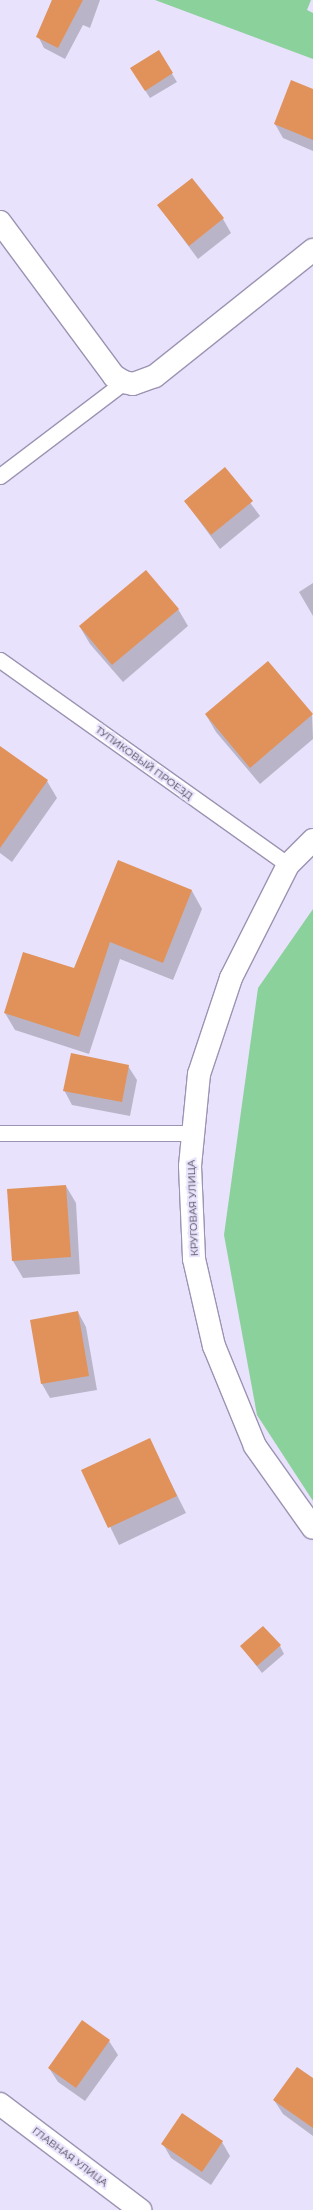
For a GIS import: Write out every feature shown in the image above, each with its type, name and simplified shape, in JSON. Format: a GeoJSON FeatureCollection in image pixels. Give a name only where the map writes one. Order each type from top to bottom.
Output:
{"type":"FeatureCollection","features":[{"type":"Feature","properties":{"kind":"street"},"geometry":{"type":"LineString","coordinates":[[0,222],[114,376],[124,382],[133,384],[155,376],[313,250]]}},
{"type":"Feature","properties":{"kind":"street","name":"КРУГОВАЯ УЛИЦА"},"geometry":{"type":"LineString","coordinates":[[313,840],[288,865],[231,978],[199,1074],[190,1166],[194,1259],[214,1346],[255,1446],[313,1528]]}},
{"type":"Feature","properties":{"kind":"street","name":"ГЛАВНАЯ УЛИЦА"},"geometry":{"type":"LineString","coordinates":[[0,2104],[140,2210]]}},
{"type":"Feature","properties":{"kind":"lane"},"geometry":{"type":"LineString","coordinates":[[0,476],[124,382]]}},
{"type":"Feature","properties":{"kind":"lane","name":"ТУПИКОВЫЙ ПРОЕЗД"},"geometry":{"type":"LineString","coordinates":[[0,660],[288,865]]}},
{"type":"Feature","properties":{"kind":"lane"},"geometry":{"type":"LineString","coordinates":[[0,1133],[193,1133]]}},
{"type":"Feature","properties":{"kind":"green space"},"geometry":{"type":"Polygon","coordinates":[[[155,0],[311,0],[307,10],[313,13],[313,59],[155,0]]]}},
{"type":"Feature","properties":{"kind":"green space"},"geometry":{"type":"Polygon","coordinates":[[[313,909],[313,1501],[257,1415],[224,1235],[258,988],[313,909]]]}},
{"type":"Feature","properties":{"kind":"building"},"geometry":{"type":"Polygon","coordinates":[[[52,0],[83,0],[58,48],[36,37],[52,0]]]}},
{"type":"Feature","properties":{"kind":"building"},"geometry":{"type":"Polygon","coordinates":[[[159,50],[173,73],[145,91],[130,68],[159,50]]]}},
{"type":"Feature","properties":{"kind":"building"},"geometry":{"type":"Polygon","coordinates":[[[291,80],[313,89],[313,140],[274,124],[291,80]]]}},
{"type":"Feature","properties":{"kind":"building"},"geometry":{"type":"Polygon","coordinates":[[[192,178],[224,218],[189,246],[157,205],[192,178]]]}},
{"type":"Feature","properties":{"kind":"building"},"geometry":{"type":"Polygon","coordinates":[[[225,467],[253,501],[211,535],[184,501],[225,467]]]}},
{"type":"Feature","properties":{"kind":"building"},"geometry":{"type":"Polygon","coordinates":[[[146,570],[179,609],[112,665],[79,626],[146,570]]]}},
{"type":"Feature","properties":{"kind":"building"},"geometry":{"type":"Polygon","coordinates":[[[268,661],[313,714],[250,768],[205,714],[268,661]]]}},
{"type":"Feature","properties":{"kind":"building"},"geometry":{"type":"Polygon","coordinates":[[[0,746],[48,780],[0,848],[0,746]]]}},
{"type":"Feature","properties":{"kind":"building"},"geometry":{"type":"Polygon","coordinates":[[[118,860],[192,890],[163,963],[110,942],[79,1037],[4,1013],[23,952],[74,968],[118,860]]]}},
{"type":"Feature","properties":{"kind":"building"},"geometry":{"type":"Polygon","coordinates":[[[71,1053],[129,1065],[122,1102],[63,1091],[71,1053]]]}},
{"type":"Feature","properties":{"kind":"building"},"geometry":{"type":"Polygon","coordinates":[[[66,1185],[71,1257],[12,1261],[7,1189],[66,1185]]]}},
{"type":"Feature","properties":{"kind":"building"},"geometry":{"type":"Polygon","coordinates":[[[78,1311],[89,1376],[41,1384],[30,1320],[78,1311]]]}},
{"type":"Feature","properties":{"kind":"building"},"geometry":{"type":"Polygon","coordinates":[[[150,1438],[177,1496],[108,1528],[81,1470],[150,1438]]]}},
{"type":"Feature","properties":{"kind":"building"},"geometry":{"type":"Polygon","coordinates":[[[263,1626],[281,1645],[257,1666],[240,1646],[263,1626]]]}},
{"type":"Feature","properties":{"kind":"building"},"geometry":{"type":"Polygon","coordinates":[[[82,2020],[110,2040],[76,2088],[48,2068],[82,2020]]]}},
{"type":"Feature","properties":{"kind":"building"},"geometry":{"type":"Polygon","coordinates":[[[297,2067],[313,2078],[313,2128],[273,2100],[297,2067]]]}},
{"type":"Feature","properties":{"kind":"building"},"geometry":{"type":"Polygon","coordinates":[[[182,2113],[223,2141],[202,2172],[161,2144],[182,2113]]]}}]}
